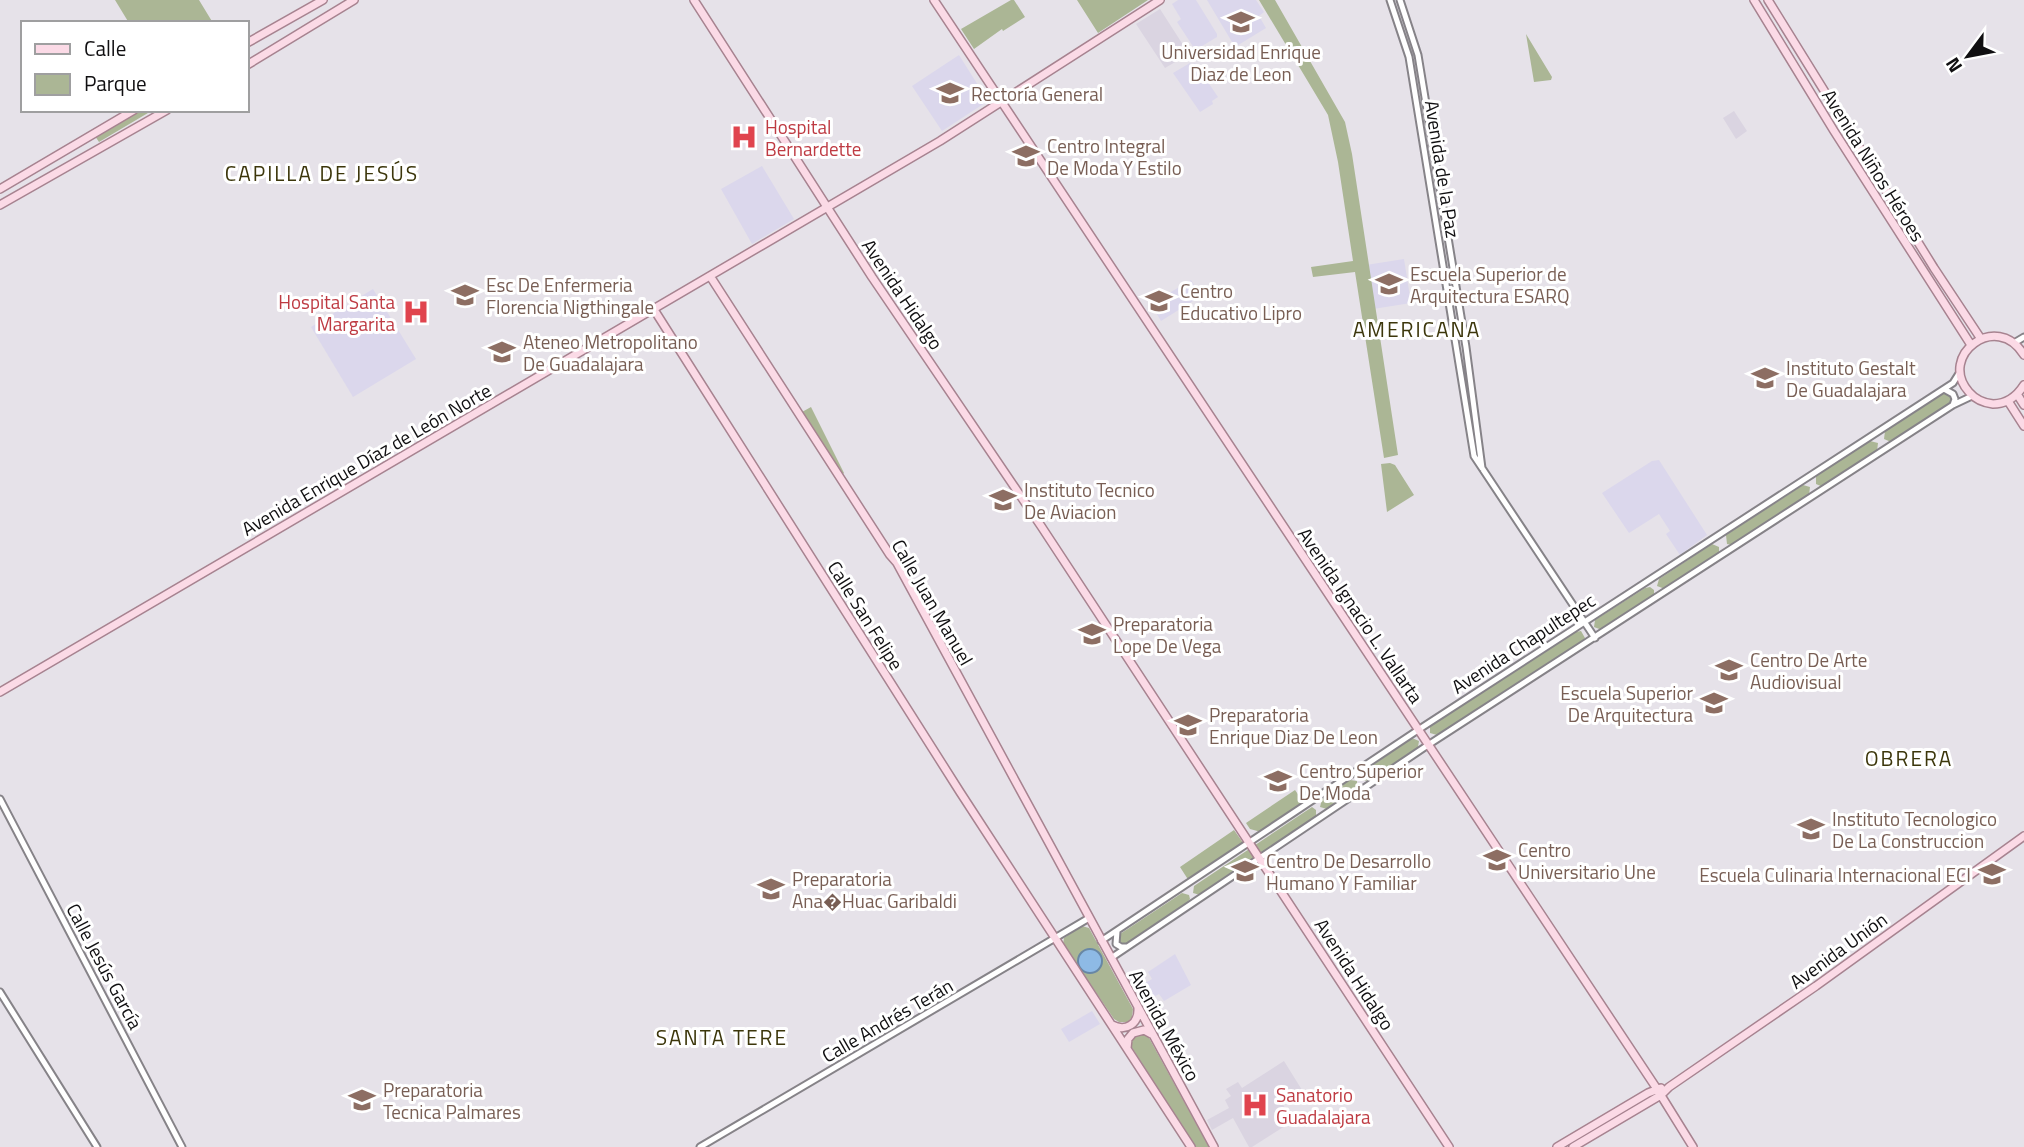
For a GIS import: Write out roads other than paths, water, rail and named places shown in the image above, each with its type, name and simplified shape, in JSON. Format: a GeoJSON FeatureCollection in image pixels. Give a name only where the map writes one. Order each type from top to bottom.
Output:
{"type":"FeatureCollection","features":[{"type":"Feature","properties":{"kind":"main road"},"geometry":{"type":"LineString","coordinates":[[248,42],[323,0]]}},
{"type":"Feature","properties":{"kind":"main road"},"geometry":{"type":"LineString","coordinates":[[248,64],[354,0]]}},
{"type":"Feature","properties":{"kind":"main road","name":"Avenida Hidalgo"},"geometry":{"type":"LineString","coordinates":[[694,0],[827,207],[1261,859],[1449,1147]]}},
{"type":"Feature","properties":{"kind":"main road","name":"Avenida Ignacio L. Vallarta"},"geometry":{"type":"LineString","coordinates":[[934,0],[1693,1147]]}},
{"type":"Feature","properties":{"kind":"main road","name":"Avenida Enrique Díaz de León Norte"},"geometry":{"type":"LineString","coordinates":[[0,692],[894,168],[1160,0]]}},
{"type":"Feature","properties":{"kind":"main road","name":"Avenida Niños Héroes"},"geometry":{"type":"LineString","coordinates":[[1754,0],[1971,345]]}},
{"type":"Feature","properties":{"kind":"main road","name":"Avenida Niños Héroes"},"geometry":{"type":"LineString","coordinates":[[1768,0],[1981,338]]}},
{"type":"Feature","properties":{"kind":"main road"},"geometry":{"type":"LineString","coordinates":[[0,189],[131,112]]}},
{"type":"Feature","properties":{"kind":"main road"},"geometry":{"type":"LineString","coordinates":[[0,205],[163,112]]}},
{"type":"Feature","properties":{"kind":"main road","name":"Calle Juan Manuel"},"geometry":{"type":"LineString","coordinates":[[709,276],[897,563],[1089,918]]}},
{"type":"Feature","properties":{"kind":"main road","name":"Calle San Felipe"},"geometry":{"type":"LineString","coordinates":[[653,308],[1054,938]]}},
{"type":"Feature","properties":{"kind":"main road"},"geometry":{"type":"LineString","coordinates":[[2022,390],[2008,401],[1989,404],[1972,396],[1964,385],[1960,372],[1962,357],[1971,345],[1981,338],[1998,337],[2014,342],[2024,355]]}},
{"type":"Feature","properties":{"kind":"main road"},"geometry":{"type":"LineString","coordinates":[[2022,390],[2024,405]]}},
{"type":"Feature","properties":{"kind":"main road"},"geometry":{"type":"LineString","coordinates":[[2008,401],[2024,426]]}},
{"type":"Feature","properties":{"kind":"main road","name":"Avenida Unión"},"geometry":{"type":"LineString","coordinates":[[1659,1092],[1817,986],[2024,836]]}},
{"type":"Feature","properties":{"kind":"main road","name":"Avenida México"},"geometry":{"type":"LineString","coordinates":[[1089,918],[1214,1147]]}},
{"type":"Feature","properties":{"kind":"main road"},"geometry":{"type":"LineString","coordinates":[[1054,938],[1191,1147]]}},
{"type":"Feature","properties":{"kind":"main road"},"geometry":{"type":"LineString","coordinates":[[1111,1024],[1122,1028],[1133,1024],[1138,1013],[1137,1005]]}},
{"type":"Feature","properties":{"kind":"main road"},"geometry":{"type":"LineString","coordinates":[[1127,1048],[1128,1039],[1133,1032],[1144,1030],[1153,1035]]}},
{"type":"Feature","properties":{"kind":"main road"},"geometry":{"type":"LineString","coordinates":[[1557,1147],[1659,1092]]}},
{"type":"Feature","properties":{"kind":"main road"},"geometry":{"type":"LineString","coordinates":[[1573,1147],[1659,1092]]}},
{"type":"Feature","properties":{"kind":"street","name":"Avenida de la Paz"},"geometry":{"type":"LineString","coordinates":[[1390,0],[1409,57],[1474,456],[1595,638]]}},
{"type":"Feature","properties":{"kind":"street","name":"Avenida de la Paz"},"geometry":{"type":"LineString","coordinates":[[1400,0],[1418,55],[1462,323],[1482,468]]}},
{"type":"Feature","properties":{"kind":"street"},"geometry":{"type":"LineString","coordinates":[[2014,342],[2024,337]]}},
{"type":"Feature","properties":{"kind":"street","name":"Avenida Chapultepec"},"geometry":{"type":"LineString","coordinates":[[1101,941],[1418,730],[1944,389],[1953,383],[1960,372]]}},
{"type":"Feature","properties":{"kind":"street"},"geometry":{"type":"LineString","coordinates":[[1944,389],[1953,394],[1953,405]]}},
{"type":"Feature","properties":{"kind":"street","name":"Avenida Chapultepec"},"geometry":{"type":"LineString","coordinates":[[1111,958],[1428,746],[1953,405],[1972,396]]}},
{"type":"Feature","properties":{"kind":"street","name":"Calle Jesús García"},"geometry":{"type":"LineString","coordinates":[[0,799],[182,1147]]}},
{"type":"Feature","properties":{"kind":"street","name":"Calle Andrés Terán"},"geometry":{"type":"LineString","coordinates":[[700,1147],[1089,918]]}},
{"type":"Feature","properties":{"kind":"street"},"geometry":{"type":"LineString","coordinates":[[1117,931],[1116,944],[1126,947]]}},
{"type":"Feature","properties":{"kind":"street"},"geometry":{"type":"LineString","coordinates":[[0,992],[96,1147]]}},
{"type":"Feature","properties":{"kind":"water"},"geometry":{"type":"Polygon","coordinates":[[[1090,949],[1099,952],[1102,961],[1099,970],[1090,973],[1081,970],[1078,961],[1081,952],[1090,949]]]}},
{"type":"Feature","properties":{"kind":"place","name":"Universidad Enrique Diaz de Leon"},"geometry":{"type":"Point","coordinates":[1241,22]}},
{"type":"Feature","properties":{"kind":"place","name":"Rectoría General"},"geometry":{"type":"Point","coordinates":[950,93]}},
{"type":"Feature","properties":{"kind":"place","name":"Hospital Bernardette"},"geometry":{"type":"Point","coordinates":[744,137]}},
{"type":"Feature","properties":{"kind":"place","name":"Centro Integral De Moda Y Estilo"},"geometry":{"type":"Point","coordinates":[1026,156]}},
{"type":"Feature","properties":{"kind":"place","name":"Escuela Superior de Arquitectura ESARQ"},"geometry":{"type":"Point","coordinates":[1389,284]}},
{"type":"Feature","properties":{"kind":"place","name":"Esc De Enfermeria Florencia Nigthingale"},"geometry":{"type":"Point","coordinates":[465,295]}},
{"type":"Feature","properties":{"kind":"place","name":"Centro Educativo Lipro"},"geometry":{"type":"Point","coordinates":[1159,301]}},
{"type":"Feature","properties":{"kind":"place","name":"Hospital Santa Margarita"},"geometry":{"type":"Point","coordinates":[416,312]}},
{"type":"Feature","properties":{"kind":"place","name":"Ateneo Metropolitano De Guadalajara"},"geometry":{"type":"Point","coordinates":[502,352]}},
{"type":"Feature","properties":{"kind":"place","name":"Instituto Gestalt De Guadalajara"},"geometry":{"type":"Point","coordinates":[1765,378]}},
{"type":"Feature","properties":{"kind":"place","name":"Instituto Tecnico De Aviacion"},"geometry":{"type":"Point","coordinates":[1003,500]}},
{"type":"Feature","properties":{"kind":"place","name":"Preparatoria Lope De Vega"},"geometry":{"type":"Point","coordinates":[1092,634]}},
{"type":"Feature","properties":{"kind":"place","name":"Centro De Arte Audiovisual"},"geometry":{"type":"Point","coordinates":[1729,670]}},
{"type":"Feature","properties":{"kind":"place","name":"Escuela Superior De Arquitectura"},"geometry":{"type":"Point","coordinates":[1714,703]}},
{"type":"Feature","properties":{"kind":"place","name":"Preparatoria Enrique Diaz De Leon"},"geometry":{"type":"Point","coordinates":[1188,725]}},
{"type":"Feature","properties":{"kind":"place","name":"Centro Superior De Moda"},"geometry":{"type":"Point","coordinates":[1278,781]}},
{"type":"Feature","properties":{"kind":"place","name":"Instituto Tecnologico De La Construccion"},"geometry":{"type":"Point","coordinates":[1811,829]}},
{"type":"Feature","properties":{"kind":"place","name":"Centro Universitario Une"},"geometry":{"type":"Point","coordinates":[1497,860]}},
{"type":"Feature","properties":{"kind":"place","name":"Centro De Desarrollo Humano Y Familiar"},"geometry":{"type":"Point","coordinates":[1245,871]}},
{"type":"Feature","properties":{"kind":"place","name":"Escuela Culinaria Internacional ECI"},"geometry":{"type":"Point","coordinates":[1992,874]}},
{"type":"Feature","properties":{"kind":"place","name":"Preparatoria Ana�Huac Garibaldi"},"geometry":{"type":"Point","coordinates":[771,889]}},
{"type":"Feature","properties":{"kind":"place","name":"Preparatoria Tecnica Palmares"},"geometry":{"type":"Point","coordinates":[362,1100]}},
{"type":"Feature","properties":{"kind":"place","name":"Sanatorio Guadalajara"},"geometry":{"type":"Point","coordinates":[1255,1105]}},
{"type":"Feature","properties":{"kind":"district","name":"CAPILLA DE JESÚS"},"geometry":{"type":"Point","coordinates":[322,173]}},
{"type":"Feature","properties":{"kind":"district","name":"AMERICANA"},"geometry":{"type":"Point","coordinates":[1417,329]}},
{"type":"Feature","properties":{"kind":"district","name":"OBRERA"},"geometry":{"type":"Point","coordinates":[1909,758]}},
{"type":"Feature","properties":{"kind":"district","name":"SANTA TERE"},"geometry":{"type":"Point","coordinates":[722,1037]}}]}
